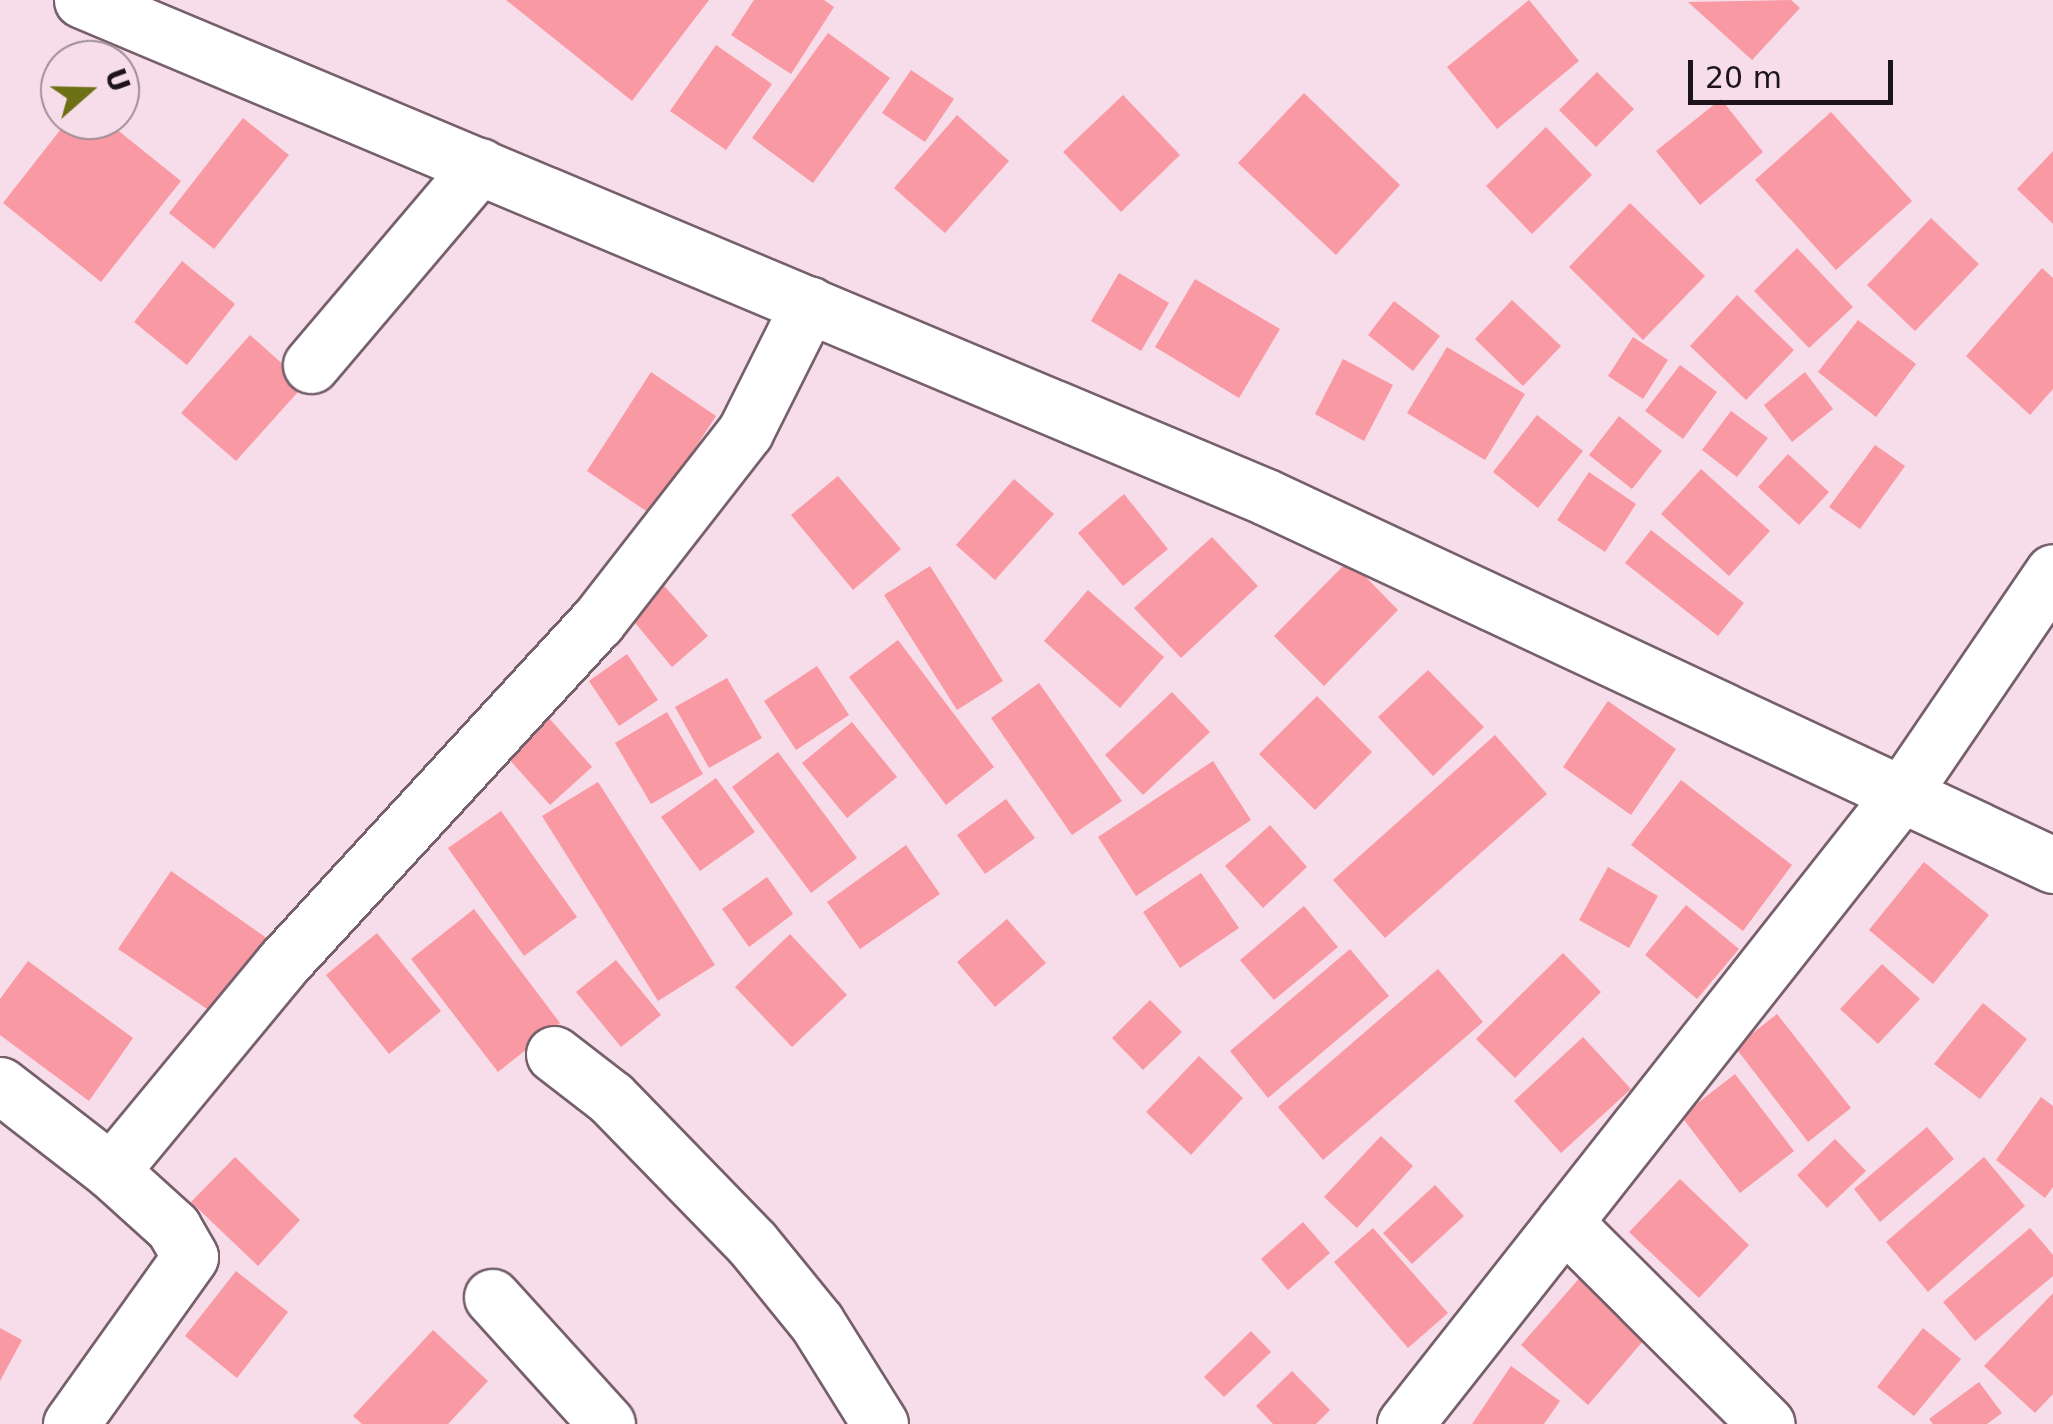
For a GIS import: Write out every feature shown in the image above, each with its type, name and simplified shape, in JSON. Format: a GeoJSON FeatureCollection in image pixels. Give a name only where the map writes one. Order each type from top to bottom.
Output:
{"type":"FeatureCollection","features":[{"type":"Feature","properties":{"kind":"street"},"geometry":{"type":"LineString","coordinates":[[82,0],[1266,497],[2053,865]]}},
{"type":"Feature","properties":{"kind":"street"},"geometry":{"type":"LineString","coordinates":[[311,364],[480,166]]}},
{"type":"Feature","properties":{"kind":"street"},"geometry":{"type":"LineString","coordinates":[[112,1170],[283,963],[597,622],[745,432],[809,304]]}},
{"type":"Feature","properties":{"kind":"street"},"geometry":{"type":"LineString","coordinates":[[1405,1424],[1902,792],[2053,572]]}},
{"type":"Feature","properties":{"kind":"street"},"geometry":{"type":"LineString","coordinates":[[554,1054],[610,1098],[752,1244],[817,1323],[880,1424]]}},
{"type":"Feature","properties":{"kind":"street"},"geometry":{"type":"LineString","coordinates":[[0,1085],[112,1170],[173,1227],[190,1257],[71,1424]]}},
{"type":"Feature","properties":{"kind":"street"},"geometry":{"type":"LineString","coordinates":[[1564,1222],[1767,1424]]}},
{"type":"Feature","properties":{"kind":"street"},"geometry":{"type":"LineString","coordinates":[[492,1298],[607,1424]]}},
{"type":"Feature","properties":{"kind":"building"},"geometry":{"type":"Polygon","coordinates":[[[506,0],[709,0],[632,101],[506,0]]]}},
{"type":"Feature","properties":{"kind":"building"},"geometry":{"type":"Polygon","coordinates":[[[754,0],[824,0],[834,7],[791,74],[731,35],[754,0]]]}},
{"type":"Feature","properties":{"kind":"building"},"geometry":{"type":"Polygon","coordinates":[[[1529,0],[1579,61],[1497,129],[1447,67],[1529,0]]]}},
{"type":"Feature","properties":{"kind":"building"},"geometry":{"type":"Polygon","coordinates":[[[1791,0],[1800,8],[1752,60],[1688,2],[1791,0]]]}},
{"type":"Feature","properties":{"kind":"building"},"geometry":{"type":"Polygon","coordinates":[[[828,33],[890,78],[813,183],[752,138],[828,33]]]}},
{"type":"Feature","properties":{"kind":"building"},"geometry":{"type":"Polygon","coordinates":[[[716,45],[772,84],[726,150],[670,111],[716,45]]]}},
{"type":"Feature","properties":{"kind":"building"},"geometry":{"type":"Polygon","coordinates":[[[911,70],[954,99],[925,142],[882,113],[911,70]]]}},
{"type":"Feature","properties":{"kind":"building"},"geometry":{"type":"Polygon","coordinates":[[[1597,72],[1634,109],[1596,147],[1559,110],[1597,72]]]}},
{"type":"Feature","properties":{"kind":"building"},"geometry":{"type":"Polygon","coordinates":[[[1304,93],[1400,185],[1336,255],[1238,163],[1304,93]]]}},
{"type":"Feature","properties":{"kind":"building"},"geometry":{"type":"Polygon","coordinates":[[[1123,95],[1180,155],[1121,212],[1063,152],[1123,95]]]}},
{"type":"Feature","properties":{"kind":"building"},"geometry":{"type":"Polygon","coordinates":[[[1721,99],[1763,152],[1700,205],[1656,151],[1721,99]]]}},
{"type":"Feature","properties":{"kind":"building"},"geometry":{"type":"Polygon","coordinates":[[[1831,112],[1912,201],[1836,270],[1755,180],[1831,112]]]}},
{"type":"Feature","properties":{"kind":"building"},"geometry":{"type":"Polygon","coordinates":[[[957,115],[1009,161],[945,233],[894,188],[957,115]]]}},
{"type":"Feature","properties":{"kind":"building"},"geometry":{"type":"Polygon","coordinates":[[[243,118],[289,155],[214,249],[169,213],[243,118]]]}},
{"type":"Feature","properties":{"kind":"building"},"geometry":{"type":"Polygon","coordinates":[[[1546,127],[1592,175],[1532,234],[1486,186],[1546,127]]]}},
{"type":"Feature","properties":{"kind":"building"},"geometry":{"type":"Polygon","coordinates":[[[52,140],[130,140],[181,181],[101,282],[3,203],[52,140]]]}},
{"type":"Feature","properties":{"kind":"building"},"geometry":{"type":"Polygon","coordinates":[[[2053,151],[2053,224],[2017,189],[2053,151]]]}},
{"type":"Feature","properties":{"kind":"building"},"geometry":{"type":"Polygon","coordinates":[[[1630,203],[1705,276],[1643,340],[1569,267],[1630,203]]]}},
{"type":"Feature","properties":{"kind":"building"},"geometry":{"type":"Polygon","coordinates":[[[1931,218],[1979,264],[1915,331],[1867,285],[1931,218]]]}},
{"type":"Feature","properties":{"kind":"building"},"geometry":{"type":"Polygon","coordinates":[[[1797,248],[1853,307],[1809,348],[1754,291],[1797,248]]]}},
{"type":"Feature","properties":{"kind":"building"},"geometry":{"type":"Polygon","coordinates":[[[182,261],[235,304],[187,365],[134,322],[182,261]]]}},
{"type":"Feature","properties":{"kind":"building"},"geometry":{"type":"Polygon","coordinates":[[[2042,268],[2053,278],[2053,389],[2030,415],[1966,356],[2042,268]]]}},
{"type":"Feature","properties":{"kind":"building"},"geometry":{"type":"Polygon","coordinates":[[[1119,273],[1169,303],[1141,351],[1091,321],[1119,273]]]}},
{"type":"Feature","properties":{"kind":"building"},"geometry":{"type":"Polygon","coordinates":[[[1195,279],[1280,329],[1239,398],[1155,347],[1195,279]]]}},
{"type":"Feature","properties":{"kind":"building"},"geometry":{"type":"Polygon","coordinates":[[[1737,295],[1794,350],[1746,400],[1690,346],[1737,295]]]}},
{"type":"Feature","properties":{"kind":"building"},"geometry":{"type":"Polygon","coordinates":[[[1512,300],[1561,346],[1523,386],[1475,339],[1512,300]]]}},
{"type":"Feature","properties":{"kind":"building"},"geometry":{"type":"Polygon","coordinates":[[[1394,301],[1440,336],[1413,371],[1368,335],[1394,301]]]}},
{"type":"Feature","properties":{"kind":"building"},"geometry":{"type":"Polygon","coordinates":[[[1858,320],[1916,364],[1876,417],[1818,372],[1858,320]]]}},
{"type":"Feature","properties":{"kind":"building"},"geometry":{"type":"Polygon","coordinates":[[[250,335],[305,384],[236,461],[181,413],[250,335]]]}},
{"type":"Feature","properties":{"kind":"building"},"geometry":{"type":"Polygon","coordinates":[[[1633,337],[1668,360],[1643,399],[1608,376],[1633,337]]]}},
{"type":"Feature","properties":{"kind":"building"},"geometry":{"type":"Polygon","coordinates":[[[1447,347],[1525,394],[1485,460],[1407,413],[1447,347]]]}},
{"type":"Feature","properties":{"kind":"building"},"geometry":{"type":"Polygon","coordinates":[[[1343,359],[1393,385],[1364,441],[1315,414],[1343,359]]]}},
{"type":"Feature","properties":{"kind":"building"},"geometry":{"type":"Polygon","coordinates":[[[1680,365],[1717,392],[1683,439],[1645,411],[1680,365]]]}},
{"type":"Feature","properties":{"kind":"building"},"geometry":{"type":"Polygon","coordinates":[[[651,372],[716,416],[652,515],[587,471],[651,372]]]}},
{"type":"Feature","properties":{"kind":"building"},"geometry":{"type":"Polygon","coordinates":[[[1805,372],[1833,409],[1792,442],[1764,405],[1805,372]]]}},
{"type":"Feature","properties":{"kind":"building"},"geometry":{"type":"Polygon","coordinates":[[[1731,411],[1768,438],[1737,477],[1702,450],[1731,411]]]}},
{"type":"Feature","properties":{"kind":"building"},"geometry":{"type":"Polygon","coordinates":[[[1537,415],[1583,451],[1538,508],[1493,472],[1537,415]]]}},
{"type":"Feature","properties":{"kind":"building"},"geometry":{"type":"Polygon","coordinates":[[[1619,416],[1662,451],[1632,489],[1589,455],[1619,416]]]}},
{"type":"Feature","properties":{"kind":"building"},"geometry":{"type":"Polygon","coordinates":[[[1875,445],[1905,466],[1860,529],[1829,507],[1875,445]]]}},
{"type":"Feature","properties":{"kind":"building"},"geometry":{"type":"Polygon","coordinates":[[[1788,454],[1829,492],[1799,525],[1758,487],[1788,454]]]}},
{"type":"Feature","properties":{"kind":"building"},"geometry":{"type":"Polygon","coordinates":[[[1701,469],[1770,531],[1729,576],[1661,514],[1701,469]]]}},
{"type":"Feature","properties":{"kind":"building"},"geometry":{"type":"Polygon","coordinates":[[[1589,472],[1636,504],[1605,552],[1557,520],[1589,472]]]}},
{"type":"Feature","properties":{"kind":"building"},"geometry":{"type":"Polygon","coordinates":[[[838,476],[901,549],[853,590],[791,515],[838,476]]]}},
{"type":"Feature","properties":{"kind":"building"},"geometry":{"type":"Polygon","coordinates":[[[1014,479],[1054,514],[995,580],[956,545],[1014,479]]]}},
{"type":"Feature","properties":{"kind":"building"},"geometry":{"type":"Polygon","coordinates":[[[1124,494],[1168,549],[1123,586],[1078,533],[1124,494]]]}},
{"type":"Feature","properties":{"kind":"building"},"geometry":{"type":"Polygon","coordinates":[[[1651,530],[1744,603],[1718,636],[1625,563],[1651,530]]]}},
{"type":"Feature","properties":{"kind":"building"},"geometry":{"type":"Polygon","coordinates":[[[1212,537],[1258,586],[1181,658],[1134,608],[1212,537]]]}},
{"type":"Feature","properties":{"kind":"building"},"geometry":{"type":"Polygon","coordinates":[[[1349,560],[1398,610],[1324,686],[1274,636],[1349,560]]]}},
{"type":"Feature","properties":{"kind":"building"},"geometry":{"type":"Polygon","coordinates":[[[930,566],[1003,681],[957,710],[884,595],[930,566]]]}},
{"type":"Feature","properties":{"kind":"building"},"geometry":{"type":"Polygon","coordinates":[[[661,582],[708,636],[672,667],[626,612],[661,582]]]}},
{"type":"Feature","properties":{"kind":"building"},"geometry":{"type":"Polygon","coordinates":[[[1088,590],[1164,657],[1120,708],[1044,641],[1088,590]]]}},
{"type":"Feature","properties":{"kind":"building"},"geometry":{"type":"Polygon","coordinates":[[[898,640],[994,767],[946,805],[849,677],[898,640]]]}},
{"type":"Feature","properties":{"kind":"building"},"geometry":{"type":"Polygon","coordinates":[[[627,654],[658,700],[619,726],[589,681],[627,654]]]}},
{"type":"Feature","properties":{"kind":"building"},"geometry":{"type":"Polygon","coordinates":[[[817,666],[849,715],[796,750],[764,701],[817,666]]]}},
{"type":"Feature","properties":{"kind":"building"},"geometry":{"type":"Polygon","coordinates":[[[1428,670],[1484,727],[1433,776],[1378,717],[1428,670]]]}},
{"type":"Feature","properties":{"kind":"building"},"geometry":{"type":"Polygon","coordinates":[[[727,678],[762,738],[709,768],[675,707],[727,678]]]}},
{"type":"Feature","properties":{"kind":"building"},"geometry":{"type":"Polygon","coordinates":[[[1039,683],[1122,801],[1072,835],[991,718],[1039,683]]]}},
{"type":"Feature","properties":{"kind":"building"},"geometry":{"type":"Polygon","coordinates":[[[1172,692],[1210,732],[1143,795],[1105,755],[1172,692]]]}},
{"type":"Feature","properties":{"kind":"building"},"geometry":{"type":"Polygon","coordinates":[[[1317,696],[1372,752],[1315,810],[1259,754],[1317,696]]]}},
{"type":"Feature","properties":{"kind":"building"},"geometry":{"type":"Polygon","coordinates":[[[1608,701],[1676,749],[1631,815],[1563,767],[1608,701]]]}},
{"type":"Feature","properties":{"kind":"building"},"geometry":{"type":"Polygon","coordinates":[[[542,710],[592,767],[550,805],[499,748],[542,710]]]}},
{"type":"Feature","properties":{"kind":"building"},"geometry":{"type":"Polygon","coordinates":[[[667,712],[703,774],[651,804],[615,743],[667,712]]]}},
{"type":"Feature","properties":{"kind":"building"},"geometry":{"type":"Polygon","coordinates":[[[852,722],[897,777],[847,818],[802,763],[852,722]]]}},
{"type":"Feature","properties":{"kind":"building"},"geometry":{"type":"Polygon","coordinates":[[[1495,735],[1547,794],[1385,938],[1333,880],[1495,735]]]}},
{"type":"Feature","properties":{"kind":"building"},"geometry":{"type":"Polygon","coordinates":[[[778,752],[857,858],[811,893],[732,787],[778,752]]]}},
{"type":"Feature","properties":{"kind":"building"},"geometry":{"type":"Polygon","coordinates":[[[1213,761],[1251,820],[1136,896],[1098,837],[1213,761]]]}},
{"type":"Feature","properties":{"kind":"building"},"geometry":{"type":"Polygon","coordinates":[[[716,778],[755,832],[700,871],[661,817],[716,778]]]}},
{"type":"Feature","properties":{"kind":"building"},"geometry":{"type":"Polygon","coordinates":[[[1681,780],[1792,865],[1743,931],[1631,845],[1681,780]]]}},
{"type":"Feature","properties":{"kind":"building"},"geometry":{"type":"Polygon","coordinates":[[[598,782],[715,965],[658,1001],[542,816],[598,782]]]}},
{"type":"Feature","properties":{"kind":"building"},"geometry":{"type":"Polygon","coordinates":[[[1006,799],[1035,838],[985,874],[957,835],[1006,799]]]}},
{"type":"Feature","properties":{"kind":"building"},"geometry":{"type":"Polygon","coordinates":[[[501,811],[577,917],[524,956],[448,848],[501,811]]]}},
{"type":"Feature","properties":{"kind":"building"},"geometry":{"type":"Polygon","coordinates":[[[1270,825],[1307,867],[1263,908],[1225,866],[1270,825]]]}},
{"type":"Feature","properties":{"kind":"building"},"geometry":{"type":"Polygon","coordinates":[[[906,845],[940,894],[860,949],[827,902],[906,845]]]}},
{"type":"Feature","properties":{"kind":"building"},"geometry":{"type":"Polygon","coordinates":[[[1924,862],[1989,915],[1933,984],[1869,930],[1924,862]]]}},
{"type":"Feature","properties":{"kind":"building"},"geometry":{"type":"Polygon","coordinates":[[[1608,867],[1658,896],[1629,948],[1579,920],[1608,867]]]}},
{"type":"Feature","properties":{"kind":"building"},"geometry":{"type":"Polygon","coordinates":[[[171,871],[268,939],[216,1015],[118,949],[171,871]]]}},
{"type":"Feature","properties":{"kind":"building"},"geometry":{"type":"Polygon","coordinates":[[[1201,873],[1239,928],[1180,968],[1143,912],[1201,873]]]}},
{"type":"Feature","properties":{"kind":"building"},"geometry":{"type":"Polygon","coordinates":[[[767,877],[793,914],[749,947],[722,909],[767,877]]]}},
{"type":"Feature","properties":{"kind":"building"},"geometry":{"type":"Polygon","coordinates":[[[1686,905],[1739,949],[1697,999],[1645,955],[1686,905]]]}},
{"type":"Feature","properties":{"kind":"building"},"geometry":{"type":"Polygon","coordinates":[[[1304,906],[1338,947],[1274,1000],[1240,960],[1304,906]]]}},
{"type":"Feature","properties":{"kind":"building"},"geometry":{"type":"Polygon","coordinates":[[[474,909],[560,1023],[498,1072],[411,959],[474,909]]]}},
{"type":"Feature","properties":{"kind":"building"},"geometry":{"type":"Polygon","coordinates":[[[1007,919],[1046,963],[995,1007],[957,962],[1007,919]]]}},
{"type":"Feature","properties":{"kind":"building"},"geometry":{"type":"Polygon","coordinates":[[[377,933],[441,1011],[389,1054],[326,975],[377,933]]]}},
{"type":"Feature","properties":{"kind":"building"},"geometry":{"type":"Polygon","coordinates":[[[790,934],[847,995],[792,1047],[735,987],[790,934]]]}},
{"type":"Feature","properties":{"kind":"building"},"geometry":{"type":"Polygon","coordinates":[[[1350,949],[1389,996],[1268,1098],[1230,1051],[1350,949]]]}},
{"type":"Feature","properties":{"kind":"building"},"geometry":{"type":"Polygon","coordinates":[[[1563,953],[1601,992],[1515,1078],[1476,1039],[1563,953]]]}},
{"type":"Feature","properties":{"kind":"building"},"geometry":{"type":"Polygon","coordinates":[[[616,960],[661,1015],[621,1047],[576,992],[616,960]]]}},
{"type":"Feature","properties":{"kind":"building"},"geometry":{"type":"Polygon","coordinates":[[[28,961],[133,1038],[89,1101],[0,1035],[0,999],[28,961]]]}},
{"type":"Feature","properties":{"kind":"building"},"geometry":{"type":"Polygon","coordinates":[[[1882,964],[1920,999],[1878,1044],[1840,1009],[1882,964]]]}},
{"type":"Feature","properties":{"kind":"building"},"geometry":{"type":"Polygon","coordinates":[[[1438,969],[1483,1022],[1323,1160],[1278,1107],[1438,969]]]}},
{"type":"Feature","properties":{"kind":"building"},"geometry":{"type":"Polygon","coordinates":[[[1150,1000],[1182,1032],[1143,1070],[1112,1038],[1150,1000]]]}},
{"type":"Feature","properties":{"kind":"building"},"geometry":{"type":"Polygon","coordinates":[[[1983,1003],[2027,1039],[1980,1099],[1934,1064],[1983,1003]]]}},
{"type":"Feature","properties":{"kind":"building"},"geometry":{"type":"Polygon","coordinates":[[[1777,1014],[1851,1108],[1808,1142],[1735,1047],[1777,1014]]]}},
{"type":"Feature","properties":{"kind":"building"},"geometry":{"type":"Polygon","coordinates":[[[1583,1037],[1631,1089],[1561,1153],[1514,1101],[1583,1037]]]}},
{"type":"Feature","properties":{"kind":"building"},"geometry":{"type":"Polygon","coordinates":[[[1199,1056],[1243,1098],[1191,1155],[1146,1112],[1199,1056]]]}},
{"type":"Feature","properties":{"kind":"building"},"geometry":{"type":"Polygon","coordinates":[[[1735,1074],[1794,1151],[1740,1193],[1681,1116],[1735,1074]]]}},
{"type":"Feature","properties":{"kind":"building"},"geometry":{"type":"Polygon","coordinates":[[[2041,1097],[2053,1106],[2053,1187],[2045,1198],[1996,1160],[2041,1097]]]}},
{"type":"Feature","properties":{"kind":"building"},"geometry":{"type":"Polygon","coordinates":[[[1927,1127],[1954,1159],[1880,1222],[1854,1189],[1927,1127]]]}},
{"type":"Feature","properties":{"kind":"building"},"geometry":{"type":"Polygon","coordinates":[[[1381,1136],[1413,1166],[1357,1228],[1324,1197],[1381,1136]]]}},
{"type":"Feature","properties":{"kind":"building"},"geometry":{"type":"Polygon","coordinates":[[[1835,1139],[1866,1171],[1827,1208],[1797,1175],[1835,1139]]]}},
{"type":"Feature","properties":{"kind":"building"},"geometry":{"type":"Polygon","coordinates":[[[235,1157],[300,1220],[258,1266],[191,1202],[235,1157]]]}},
{"type":"Feature","properties":{"kind":"building"},"geometry":{"type":"Polygon","coordinates":[[[1984,1157],[2025,1206],[1928,1292],[1886,1242],[1984,1157]]]}},
{"type":"Feature","properties":{"kind":"building"},"geometry":{"type":"Polygon","coordinates":[[[1680,1179],[1749,1245],[1699,1298],[1629,1232],[1680,1179]]]}},
{"type":"Feature","properties":{"kind":"building"},"geometry":{"type":"Polygon","coordinates":[[[1435,1185],[1464,1216],[1412,1264],[1383,1233],[1435,1185]]]}},
{"type":"Feature","properties":{"kind":"building"},"geometry":{"type":"Polygon","coordinates":[[[1303,1222],[1330,1253],[1288,1290],[1261,1259],[1303,1222]]]}},
{"type":"Feature","properties":{"kind":"building"},"geometry":{"type":"Polygon","coordinates":[[[1373,1228],[1448,1313],[1408,1348],[1334,1262],[1373,1228]]]}},
{"type":"Feature","properties":{"kind":"building"},"geometry":{"type":"Polygon","coordinates":[[[2030,1228],[2053,1255],[2053,1276],[1975,1341],[1943,1302],[2030,1228]]]}},
{"type":"Feature","properties":{"kind":"building"},"geometry":{"type":"Polygon","coordinates":[[[1590,1266],[1656,1326],[1588,1405],[1521,1345],[1590,1266]]]}},
{"type":"Feature","properties":{"kind":"building"},"geometry":{"type":"Polygon","coordinates":[[[236,1271],[288,1312],[237,1378],[185,1336],[236,1271]]]}},
{"type":"Feature","properties":{"kind":"building"},"geometry":{"type":"Polygon","coordinates":[[[2053,1293],[2053,1394],[2035,1413],[1984,1366],[2053,1293]]]}},
{"type":"Feature","properties":{"kind":"building"},"geometry":{"type":"Polygon","coordinates":[[[0,1328],[22,1340],[0,1381],[0,1328]]]}},
{"type":"Feature","properties":{"kind":"building"},"geometry":{"type":"Polygon","coordinates":[[[1923,1328],[1961,1359],[1914,1416],[1877,1387],[1923,1328]]]}},
{"type":"Feature","properties":{"kind":"building"},"geometry":{"type":"Polygon","coordinates":[[[433,1330],[488,1381],[448,1424],[362,1424],[353,1416],[433,1330]]]}},
{"type":"Feature","properties":{"kind":"building"},"geometry":{"type":"Polygon","coordinates":[[[1251,1331],[1271,1352],[1224,1397],[1204,1377],[1251,1331]]]}},
{"type":"Feature","properties":{"kind":"building"},"geometry":{"type":"Polygon","coordinates":[[[1511,1366],[1560,1401],[1544,1424],[1472,1424],[1511,1366]]]}},
{"type":"Feature","properties":{"kind":"building"},"geometry":{"type":"Polygon","coordinates":[[[1292,1371],[1330,1410],[1316,1424],[1273,1424],[1256,1406],[1292,1371]]]}},
{"type":"Feature","properties":{"kind":"building"},"geometry":{"type":"Polygon","coordinates":[[[1979,1382],[2002,1413],[1987,1424],[1933,1424],[1929,1419],[1979,1382]]]}}]}
